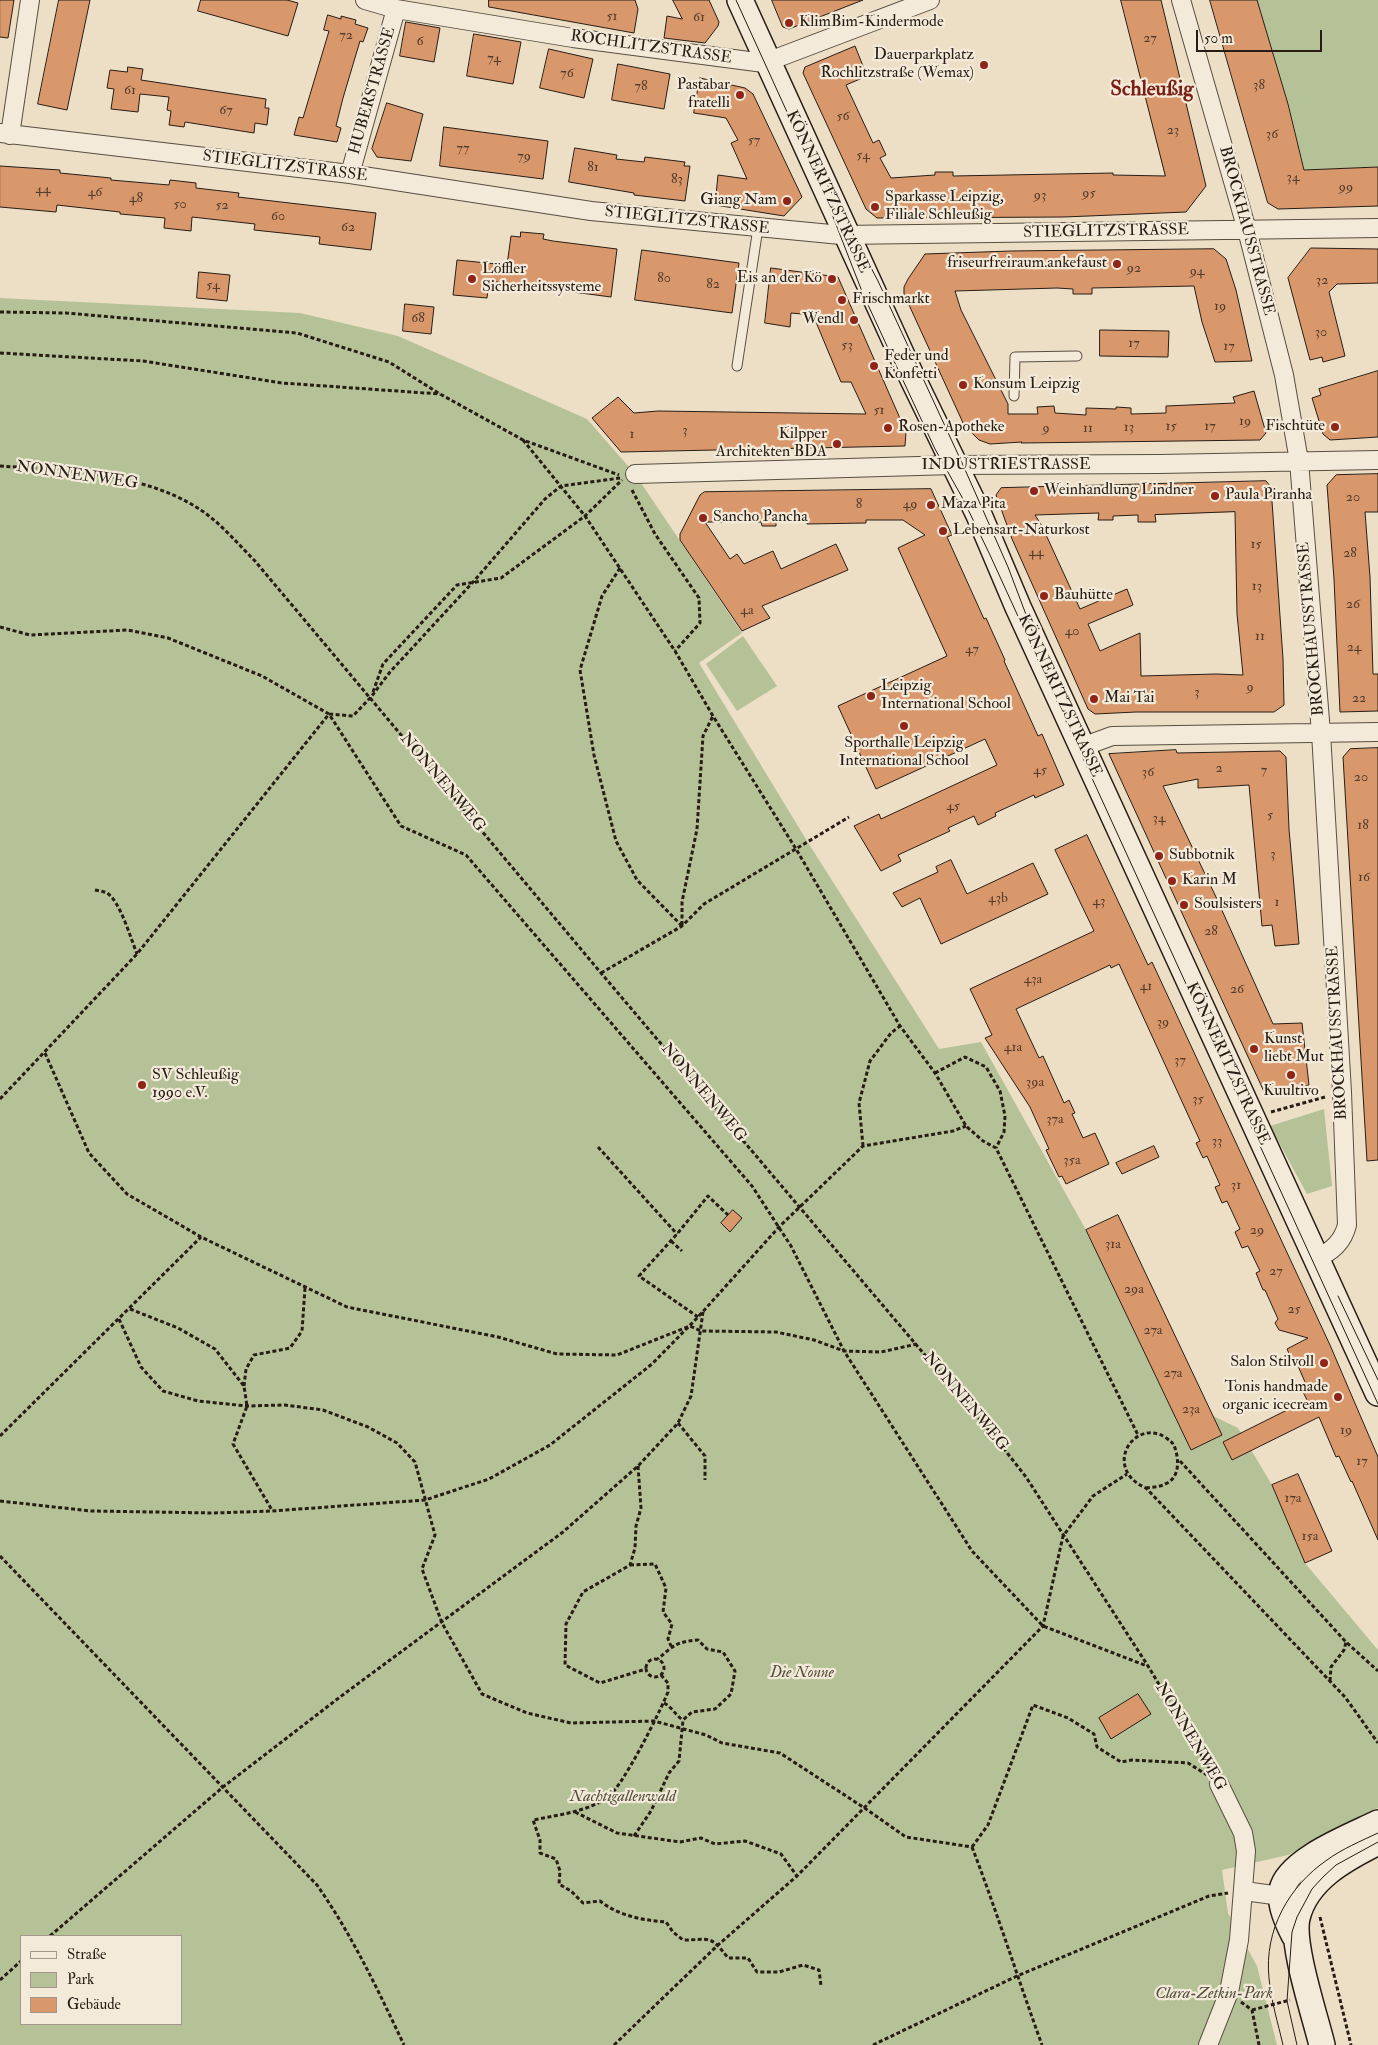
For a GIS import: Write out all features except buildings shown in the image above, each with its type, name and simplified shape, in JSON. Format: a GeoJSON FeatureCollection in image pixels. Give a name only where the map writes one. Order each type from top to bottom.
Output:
{"type":"FeatureCollection","features":[{"type":"Feature","properties":{"kind":"main road","name":"KÖNNERITZSTRASSE"},"geometry":{"type":"LineString","coordinates":[[740,0],[847,235],[979,515],[1018,607],[1378,1392]]}},
{"type":"Feature","properties":{"kind":"main road"},"geometry":{"type":"LineString","coordinates":[[1322,2045],[1296,1941],[1297,1917],[1284,1882],[1299,1865],[1378,1823]]}},
{"type":"Feature","properties":{"kind":"main road"},"geometry":{"type":"LineString","coordinates":[[1292,1900],[1312,1889],[1336,1864],[1378,1842]]}},
{"type":"Feature","properties":{"kind":"street"},"geometry":{"type":"LineString","coordinates":[[5,134],[30,0]]}},
{"type":"Feature","properties":{"kind":"street","name":"ROCHLITZSTRASSE"},"geometry":{"type":"LineString","coordinates":[[365,0],[396,9],[574,38],[708,57],[768,62],[930,0]]}},
{"type":"Feature","properties":{"kind":"street","name":"BROCKHAUSSTRASSE"},"geometry":{"type":"LineString","coordinates":[[1181,0],[1247,230],[1284,375],[1299,461],[1321,733],[1342,1092],[1347,1225],[1344,1236],[1338,1244],[1316,1258]]}},
{"type":"Feature","properties":{"kind":"street","name":"HUBERSTRASSE"},"geometry":{"type":"LineString","coordinates":[[350,174],[396,9]]}},
{"type":"Feature","properties":{"kind":"street","name":"STIEGLITZSTRASSE"},"geometry":{"type":"LineString","coordinates":[[5,134],[350,174],[591,211],[847,235],[1378,228]]}},
{"type":"Feature","properties":{"kind":"street","name":"INDUSTRIESTRASSE"},"geometry":{"type":"LineString","coordinates":[[630,476],[954,465],[1378,460]]}},
{"type":"Feature","properties":{"kind":"street"},"geometry":{"type":"LineString","coordinates":[[1082,747],[1112,736],[1378,732]]}},
{"type":"Feature","properties":{"kind":"street","name":"NONNENWEG"},"geometry":{"type":"LineString","coordinates":[[1208,2045],[1229,1992],[1239,1940],[1246,1851],[1243,1833],[1220,1784]]}},
{"type":"Feature","properties":{"kind":"street"},"geometry":{"type":"LineString","coordinates":[[1244,1891],[1292,1900]]}},
{"type":"Feature","properties":{"kind":"lane"},"geometry":{"type":"LineString","coordinates":[[737,366],[758,228]]}},
{"type":"Feature","properties":{"kind":"lane"},"geometry":{"type":"LineString","coordinates":[[1014,396],[1015,357],[1077,356]]}},
{"type":"Feature","properties":{"kind":"path"},"geometry":{"type":"LineString","coordinates":[[0,312],[66,313],[297,333],[389,362],[440,394],[523,440],[630,476],[655,534],[699,598],[700,623],[675,651]]}},
{"type":"Feature","properties":{"kind":"path"},"geometry":{"type":"LineString","coordinates":[[0,353],[143,361],[282,383],[440,394]]}},
{"type":"Feature","properties":{"kind":"path"},"geometry":{"type":"LineString","coordinates":[[523,440],[585,516],[675,651],[713,716],[796,848],[900,1026],[935,1073],[966,1126],[983,1141],[996,1148],[1138,1435]]}},
{"type":"Feature","properties":{"kind":"path","name":"NONNENWEG"},"geometry":{"type":"LineString","coordinates":[[0,466],[118,479],[157,488],[198,508],[255,561],[601,973],[998,1440],[1026,1477],[1148,1666],[1220,1784]]}},
{"type":"Feature","properties":{"kind":"path"},"geometry":{"type":"LineString","coordinates":[[0,627],[30,635],[128,630],[168,638],[262,676],[329,714],[353,716],[545,499],[561,486],[630,476]]}},
{"type":"Feature","properties":{"kind":"path"},"geometry":{"type":"LineString","coordinates":[[371,697],[383,664],[457,585],[501,578],[585,516],[630,476]]}},
{"type":"Feature","properties":{"kind":"path"},"geometry":{"type":"LineString","coordinates":[[620,568],[602,596],[580,670],[594,755],[616,841],[637,880],[682,926]]}},
{"type":"Feature","properties":{"kind":"path"},"geometry":{"type":"LineString","coordinates":[[0,1099],[137,954],[329,714]]}},
{"type":"Feature","properties":{"kind":"path"},"geometry":{"type":"LineString","coordinates":[[329,714],[402,826],[466,855],[752,1186],[791,1246],[844,1352],[972,1552],[1043,1626],[1148,1666]]}},
{"type":"Feature","properties":{"kind":"path"},"geometry":{"type":"LineString","coordinates":[[682,926],[682,902],[698,829],[703,736],[713,716]]}},
{"type":"Feature","properties":{"kind":"path"},"geometry":{"type":"LineString","coordinates":[[601,973],[682,926],[704,904],[849,818]]}},
{"type":"Feature","properties":{"kind":"path"},"geometry":{"type":"LineString","coordinates":[[95,890],[105,892],[111,896],[137,954]]}},
{"type":"Feature","properties":{"kind":"path"},"geometry":{"type":"LineString","coordinates":[[863,1146],[858,1102],[870,1061],[891,1033],[900,1026]]}},
{"type":"Feature","properties":{"kind":"path"},"geometry":{"type":"LineString","coordinates":[[45,1053],[89,1153],[127,1194],[201,1237],[347,1307],[498,1337],[557,1354],[617,1355],[690,1326]]}},
{"type":"Feature","properties":{"kind":"path"},"geometry":{"type":"LineString","coordinates":[[935,1073],[966,1057],[986,1067],[1000,1091],[1006,1116],[1004,1132],[996,1148]]}},
{"type":"Feature","properties":{"kind":"path"},"geometry":{"type":"LineString","coordinates":[[1252,1118],[1342,1092]]}},
{"type":"Feature","properties":{"kind":"path"},"geometry":{"type":"LineString","coordinates":[[0,1501],[91,1511],[214,1513],[272,1511],[425,1500],[489,1479],[550,1445],[652,1364],[703,1312],[779,1227],[863,1146],[953,1131],[966,1126]]}},
{"type":"Feature","properties":{"kind":"path"},"geometry":{"type":"LineString","coordinates":[[598,1147],[678,1234]]}},
{"type":"Feature","properties":{"kind":"path"},"geometry":{"type":"LineString","coordinates":[[698,1317],[639,1276],[678,1234],[708,1196],[728,1215]]}},
{"type":"Feature","properties":{"kind":"path"},"geometry":{"type":"LineString","coordinates":[[0,1436],[201,1237]]}},
{"type":"Feature","properties":{"kind":"path"},"geometry":{"type":"LineString","coordinates":[[671,1241],[682,1250]]}},
{"type":"Feature","properties":{"kind":"path"},"geometry":{"type":"LineString","coordinates":[[272,1511],[233,1444],[247,1406],[244,1386],[246,1369],[254,1355],[290,1348],[302,1331],[305,1288]]}},
{"type":"Feature","properties":{"kind":"path"},"geometry":{"type":"LineString","coordinates":[[130,1309],[178,1328],[216,1349],[244,1386]]}},
{"type":"Feature","properties":{"kind":"path"},"geometry":{"type":"LineString","coordinates":[[51,1935],[223,1787],[340,1697],[563,1532],[638,1466],[678,1423],[690,1396],[703,1312]]}},
{"type":"Feature","properties":{"kind":"path"},"geometry":{"type":"LineString","coordinates":[[119,1319],[141,1367],[163,1390],[198,1401],[247,1406],[285,1405],[323,1410],[368,1427],[396,1443],[415,1462],[435,1535],[422,1569],[442,1623],[482,1694],[527,1713],[572,1723],[654,1722],[706,1735],[722,1743],[780,1753],[863,1806],[906,1837],[972,1847]]}},
{"type":"Feature","properties":{"kind":"path"},"geometry":{"type":"LineString","coordinates":[[690,1326],[701,1332],[776,1332],[814,1340],[844,1352],[882,1352],[917,1344]]}},
{"type":"Feature","properties":{"kind":"path"},"geometry":{"type":"LineString","coordinates":[[678,1423],[705,1456],[705,1480]]}},
{"type":"Feature","properties":{"kind":"path"},"geometry":{"type":"LineString","coordinates":[[1378,1672],[1346,1642],[1180,1460],[1173,1443],[1157,1433],[1138,1435],[1128,1445],[1123,1460],[1127,1474],[1135,1483],[1146,1488],[1345,1697],[1378,1743]]}},
{"type":"Feature","properties":{"kind":"path"},"geometry":{"type":"LineString","coordinates":[[1146,1488],[1166,1484],[1175,1476],[1180,1460]]}},
{"type":"Feature","properties":{"kind":"path"},"geometry":{"type":"LineString","coordinates":[[630,1565],[635,1548],[636,1526],[640,1508],[638,1466]]}},
{"type":"Feature","properties":{"kind":"path"},"geometry":{"type":"LineString","coordinates":[[614,2045],[718,1945],[796,1876],[863,1806],[1043,1626],[1063,1536],[1093,1496],[1127,1474]]}},
{"type":"Feature","properties":{"kind":"path"},"geometry":{"type":"LineString","coordinates":[[0,1556],[317,1885],[372,1978],[404,2045]]}},
{"type":"Feature","properties":{"kind":"path"},"geometry":{"type":"LineString","coordinates":[[646,1669],[600,1683],[565,1665],[566,1624],[583,1592],[630,1565],[655,1564],[666,1588],[663,1612],[672,1624],[668,1640],[671,1646]]}},
{"type":"Feature","properties":{"kind":"path"},"geometry":{"type":"LineString","coordinates":[[634,1836],[669,1773],[679,1762],[683,1720],[692,1712],[715,1710],[731,1694],[735,1671],[723,1652],[706,1649],[698,1640],[685,1641],[671,1646],[658,1659],[652,1659],[648,1662],[646,1669],[648,1674],[653,1678],[661,1675]]}},
{"type":"Feature","properties":{"kind":"path"},"geometry":{"type":"LineString","coordinates":[[1330,1682],[1331,1667],[1344,1650],[1346,1642]]}},
{"type":"Feature","properties":{"kind":"path"},"geometry":{"type":"LineString","coordinates":[[658,1659],[664,1665],[661,1675]]}},
{"type":"Feature","properties":{"kind":"path"},"geometry":{"type":"LineString","coordinates":[[661,1675],[668,1683],[668,1692],[631,1765],[608,1798],[575,1812],[534,1820],[540,1840],[540,1853],[556,1858],[560,1871],[559,1884],[571,1891],[583,1902],[600,1901],[611,1910],[634,1918],[666,1922],[673,1932],[683,1940],[707,1938],[718,1945],[728,1958],[748,1958],[757,1972],[779,1972],[803,1965],[819,1970],[821,1986]]}},
{"type":"Feature","properties":{"kind":"path"},"geometry":{"type":"LineString","coordinates":[[664,1703],[671,1707],[683,1720]]}},
{"type":"Feature","properties":{"kind":"path"},"geometry":{"type":"LineString","coordinates":[[972,1847],[988,1824],[1033,1705],[1068,1718],[1094,1734],[1097,1747],[1121,1762],[1132,1760],[1188,1763],[1220,1784]]}},
{"type":"Feature","properties":{"kind":"path"},"geometry":{"type":"LineString","coordinates":[[575,1812],[617,1833],[634,1836],[680,1842],[701,1838],[715,1844],[744,1841],[781,1854],[796,1876]]}},
{"type":"Feature","properties":{"kind":"path"},"geometry":{"type":"LineString","coordinates":[[972,1847],[995,1905],[1017,1976],[1042,2045]]}},
{"type":"Feature","properties":{"kind":"path"},"geometry":{"type":"LineString","coordinates":[[873,2045],[1017,1976],[1210,1896],[1244,1891]]}},
{"type":"Feature","properties":{"kind":"path"},"geometry":{"type":"LineString","coordinates":[[1292,1900],[1319,1915],[1351,2045]]}},
{"type":"Feature","properties":{"kind":"path"},"geometry":{"type":"LineString","coordinates":[[0,1980],[20,1962]]}},
{"type":"Feature","properties":{"kind":"path"},"geometry":{"type":"LineString","coordinates":[[1229,1992],[1252,2010],[1259,2045]]}},
{"type":"Feature","properties":{"kind":"path"},"geometry":{"type":"LineString","coordinates":[[1252,2010],[1296,1998]]}},
{"type":"Feature","properties":{"kind":"green space"},"geometry":{"type":"Polygon","coordinates":[[[1257,0],[1378,0],[1378,167],[1305,172],[1288,103],[1257,0]]]}},
{"type":"Feature","properties":{"kind":"green space","name":"Die Nonne"},"geometry":{"type":"Polygon","coordinates":[[[0,298],[300,313],[398,336],[587,419],[635,474],[742,633],[699,663],[807,841],[939,1049],[981,1042],[1086,1230],[1182,1431],[1213,1416],[1238,1428],[1272,1485],[1305,1563],[1378,1650],[1378,1808],[1288,1855],[1222,1870],[1228,1913],[1257,1966],[1277,2045],[0,2045],[0,298]]]}},
{"type":"Feature","properties":{"kind":"green space"},"geometry":{"type":"Polygon","coordinates":[[[743,636],[777,686],[737,711],[706,664],[743,636]]]}},
{"type":"Feature","properties":{"kind":"green space"},"geometry":{"type":"Polygon","coordinates":[[[1324,1109],[1332,1186],[1307,1194],[1270,1126],[1324,1109]]]}},
{"type":"Feature","properties":{"kind":"tram line"},"geometry":{"type":"LineString","coordinates":[[736,0],[823,191],[863,294],[935,449],[963,499],[990,555],[1378,1404]]}},
{"type":"Feature","properties":{"kind":"tram line"},"geometry":{"type":"LineString","coordinates":[[828,186],[878,281],[963,465],[1008,567],[1033,633]]}},
{"type":"Feature","properties":{"kind":"tram line"},"geometry":{"type":"LineString","coordinates":[[1338,1296],[1378,1380]]}},
{"type":"Feature","properties":{"kind":"tram line"},"geometry":{"type":"LineString","coordinates":[[1283,2045],[1271,1995],[1269,1978],[1268,1960],[1275,1926],[1291,1896],[1313,1871],[1339,1852],[1378,1833]]}},
{"type":"Feature","properties":{"kind":"tram line"},"geometry":{"type":"LineString","coordinates":[[1297,2045],[1287,2001],[1292,1932],[1297,1917],[1312,1889],[1323,1877],[1336,1865],[1378,1842]]}},
{"type":"Feature","properties":{"kind":"place","name":"KlimBim-Kindermode"},"geometry":{"type":"Point","coordinates":[789,23]}},
{"type":"Feature","properties":{"kind":"place","name":"Dauerparkplatz Rochlitzstraße (Wemax)"},"geometry":{"type":"Point","coordinates":[984,65]}},
{"type":"Feature","properties":{"kind":"place","name":"Pastabar fratelli"},"geometry":{"type":"Point","coordinates":[740,95]}},
{"type":"Feature","properties":{"kind":"place","name":"Giang Nam"},"geometry":{"type":"Point","coordinates":[787,201]}},
{"type":"Feature","properties":{"kind":"place","name":"Sparkasse Leipzig, Filiale Schleußig"},"geometry":{"type":"Point","coordinates":[875,207]}},
{"type":"Feature","properties":{"kind":"place","name":"friseurfreiraum.ankefaust"},"geometry":{"type":"Point","coordinates":[1117,264]}},
{"type":"Feature","properties":{"kind":"place","name":"Löffler Sicherheitssysteme"},"geometry":{"type":"Point","coordinates":[472,279]}},
{"type":"Feature","properties":{"kind":"place","name":"Eis an der Kö"},"geometry":{"type":"Point","coordinates":[832,279]}},
{"type":"Feature","properties":{"kind":"place","name":"Frischmarkt"},"geometry":{"type":"Point","coordinates":[842,300]}},
{"type":"Feature","properties":{"kind":"place","name":"Wendl"},"geometry":{"type":"Point","coordinates":[854,320]}},
{"type":"Feature","properties":{"kind":"place","name":"Feder und Konfetti"},"geometry":{"type":"Point","coordinates":[874,366]}},
{"type":"Feature","properties":{"kind":"place","name":"Konsum Leipzig"},"geometry":{"type":"Point","coordinates":[963,385]}},
{"type":"Feature","properties":{"kind":"place","name":"Fischtüte"},"geometry":{"type":"Point","coordinates":[1335,427]}},
{"type":"Feature","properties":{"kind":"place","name":"Rosen-Apotheke"},"geometry":{"type":"Point","coordinates":[888,428]}},
{"type":"Feature","properties":{"kind":"place","name":"Kilpper Architekten BDA"},"geometry":{"type":"Point","coordinates":[837,444]}},
{"type":"Feature","properties":{"kind":"place","name":"Weinhandlung Lindner"},"geometry":{"type":"Point","coordinates":[1034,491]}},
{"type":"Feature","properties":{"kind":"place","name":"Paula Piranha"},"geometry":{"type":"Point","coordinates":[1215,496]}},
{"type":"Feature","properties":{"kind":"place","name":"Maza Pita"},"geometry":{"type":"Point","coordinates":[931,505]}},
{"type":"Feature","properties":{"kind":"place","name":"Sancho Pancha"},"geometry":{"type":"Point","coordinates":[703,518]}},
{"type":"Feature","properties":{"kind":"place","name":"Lebensart-Naturkost"},"geometry":{"type":"Point","coordinates":[943,531]}},
{"type":"Feature","properties":{"kind":"place","name":"Bauhütte"},"geometry":{"type":"Point","coordinates":[1044,596]}},
{"type":"Feature","properties":{"kind":"place","name":"Leipzig International School"},"geometry":{"type":"Point","coordinates":[871,696]}},
{"type":"Feature","properties":{"kind":"place","name":"Mai Tai"},"geometry":{"type":"Point","coordinates":[1094,699]}},
{"type":"Feature","properties":{"kind":"place","name":"Sporthalle Leipzig International School"},"geometry":{"type":"Point","coordinates":[904,726]}},
{"type":"Feature","properties":{"kind":"place","name":"Subbotnik"},"geometry":{"type":"Point","coordinates":[1159,856]}},
{"type":"Feature","properties":{"kind":"place","name":"Karin M"},"geometry":{"type":"Point","coordinates":[1172,881]}},
{"type":"Feature","properties":{"kind":"place","name":"Soulsisters"},"geometry":{"type":"Point","coordinates":[1184,905]}},
{"type":"Feature","properties":{"kind":"place","name":"Kunst liebt Mut"},"geometry":{"type":"Point","coordinates":[1254,1049]}},
{"type":"Feature","properties":{"kind":"place","name":"Kuultivo"},"geometry":{"type":"Point","coordinates":[1291,1075]}},
{"type":"Feature","properties":{"kind":"place","name":"SV Schleußig 1990 e.V."},"geometry":{"type":"Point","coordinates":[142,1085]}},
{"type":"Feature","properties":{"kind":"place","name":"Salon Stilvoll"},"geometry":{"type":"Point","coordinates":[1324,1363]}},
{"type":"Feature","properties":{"kind":"place","name":"Tonis handmade organic icecream"},"geometry":{"type":"Point","coordinates":[1338,1397]}},
{"type":"Feature","properties":{"kind":"district","name":"Schleußig"},"geometry":{"type":"Point","coordinates":[1152,90]}},
{"type":"Feature","properties":{"kind":"park label","name":"Nachtigallenwald"},"geometry":{"type":"Point","coordinates":[623,1798]}},
{"type":"Feature","properties":{"kind":"park label","name":"Clara-Zetkin-Park"},"geometry":{"type":"Point","coordinates":[1214,1995]}}]}
